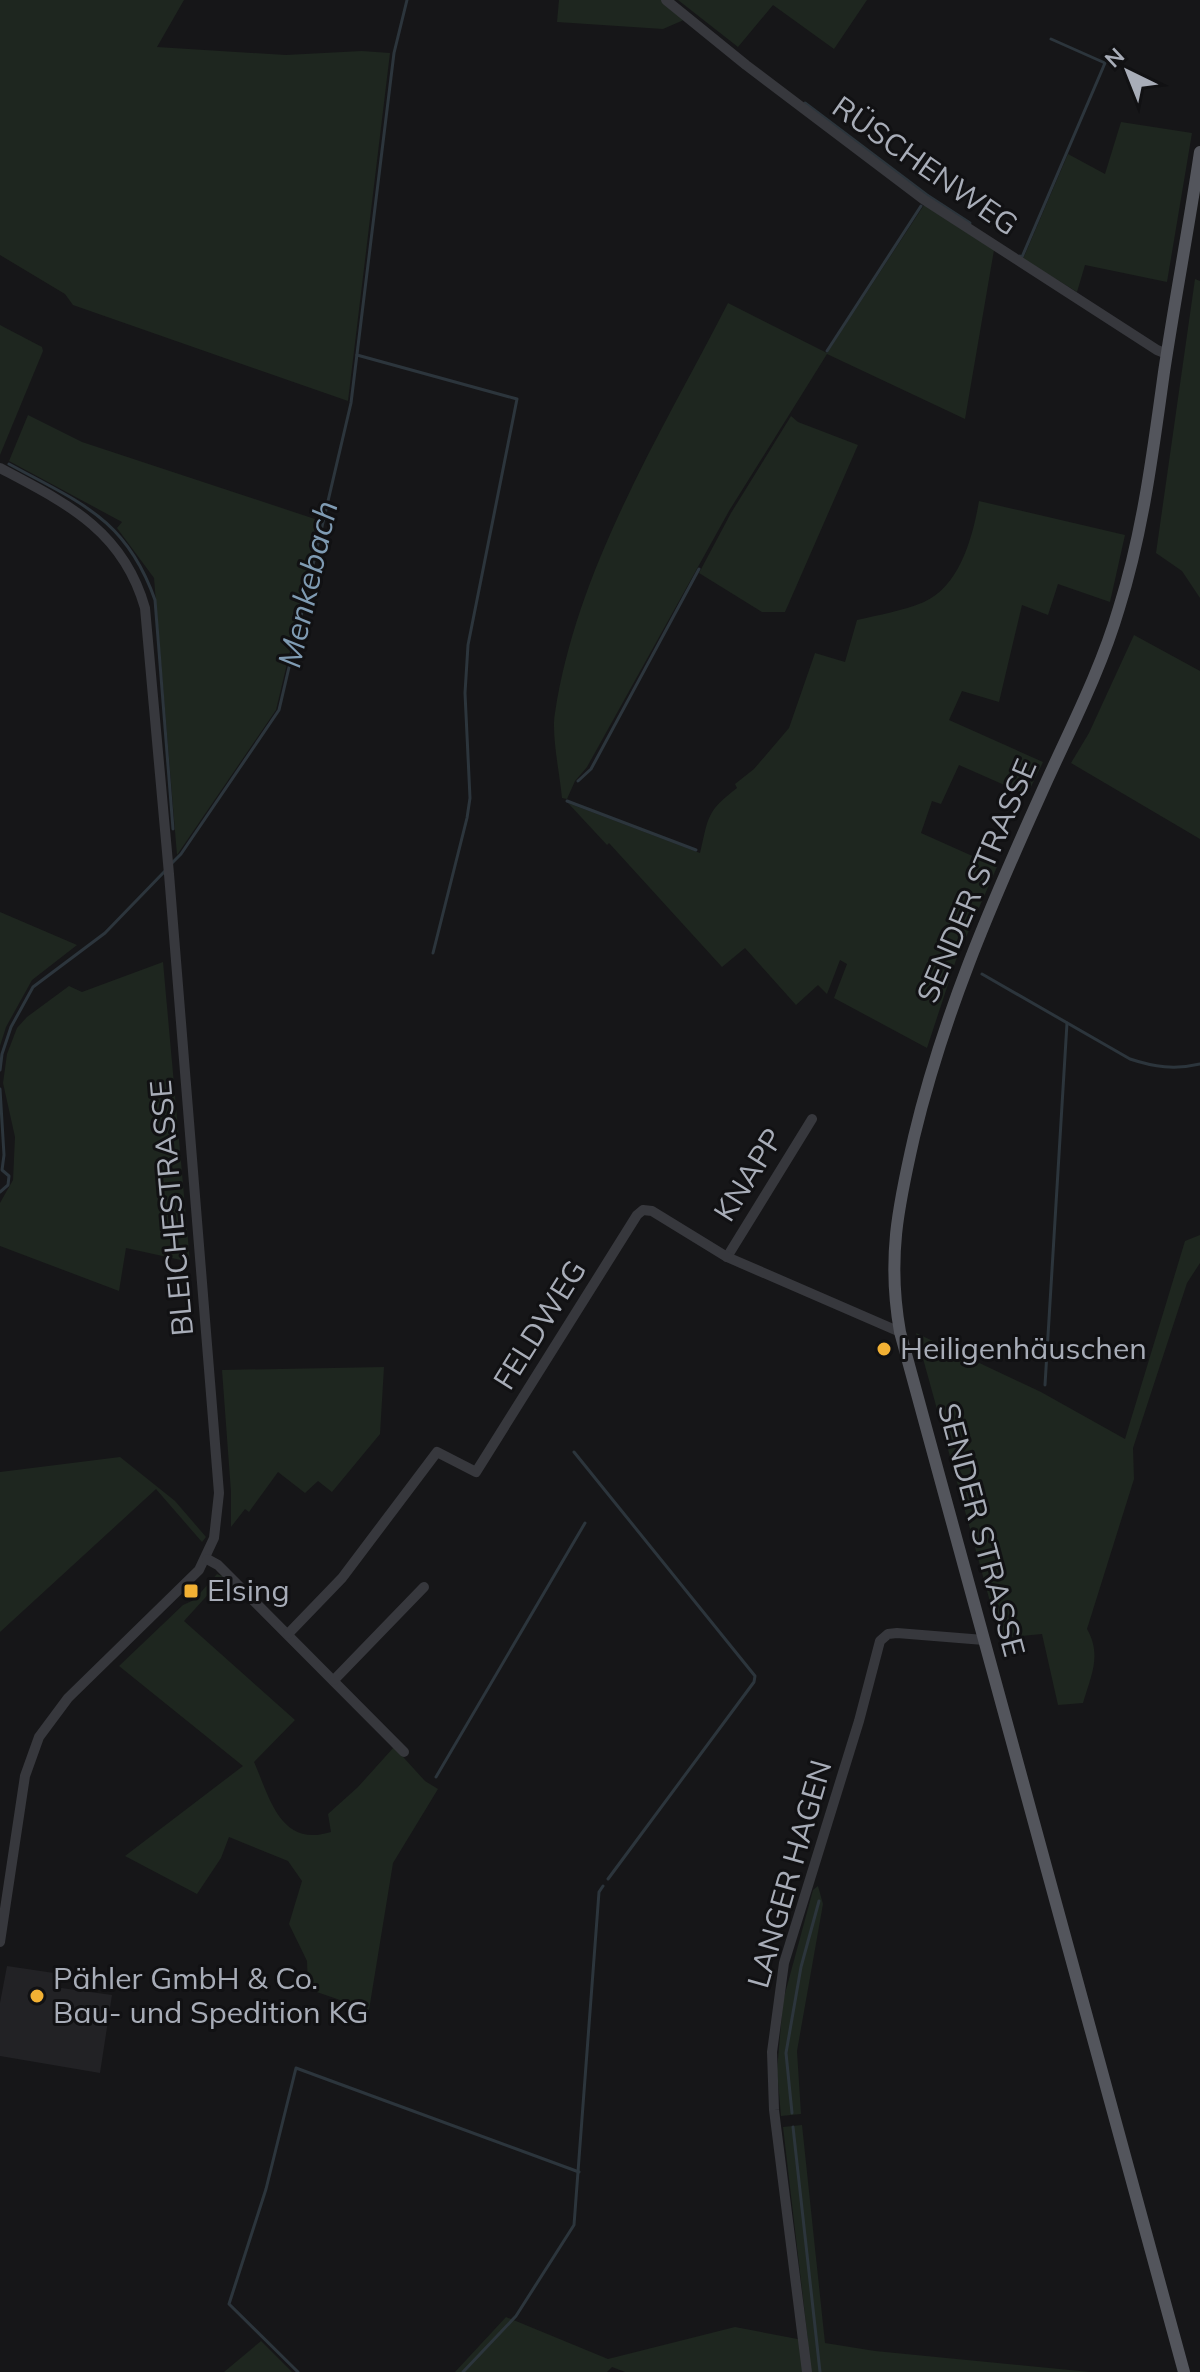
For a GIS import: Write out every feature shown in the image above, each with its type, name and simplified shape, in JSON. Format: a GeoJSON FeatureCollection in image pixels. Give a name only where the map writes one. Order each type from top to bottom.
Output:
{"type":"FeatureCollection","features":[{"type":"Feature","properties":{"kind":"main road","name":"SENDER STRASSE"},"geometry":{"type":"LineString","coordinates":[[1184,2372],[900,1332],[892,1256],[899,1203],[944,1026],[986,916],[1072,724],[1121,605],[1149,476],[1200,152]]}},
{"type":"Feature","properties":{"kind":"street","name":"RÜSCHENWEG"},"geometry":{"type":"LineString","coordinates":[[666,0],[746,65],[923,199],[1167,354]]}},
{"type":"Feature","properties":{"kind":"street"},"geometry":{"type":"LineString","coordinates":[[0,483],[3,469]]}},
{"type":"Feature","properties":{"kind":"street","name":"BLEICHESTRASSE"},"geometry":{"type":"LineString","coordinates":[[0,1942],[25,1776],[39,1737],[68,1698],[185,1586],[207,1559],[214,1538],[219,1493],[145,608],[139,586],[118,548],[71,507],[3,469]]}},
{"type":"Feature","properties":{"kind":"street","name":"KNAPP"},"geometry":{"type":"LineString","coordinates":[[727,1257],[812,1119]]}},
{"type":"Feature","properties":{"kind":"street","name":"FELDWEG"},"geometry":{"type":"LineString","coordinates":[[288,1634],[342,1578],[437,1452],[476,1472],[643,1210],[652,1211],[727,1257],[900,1332]]}},
{"type":"Feature","properties":{"kind":"street"},"geometry":{"type":"LineString","coordinates":[[207,1559],[218,1565],[404,1752]]}},
{"type":"Feature","properties":{"kind":"street"},"geometry":{"type":"LineString","coordinates":[[334,1680],[424,1587]]}},
{"type":"Feature","properties":{"kind":"street","name":"LANGER HAGEN"},"geometry":{"type":"LineString","coordinates":[[807,2372],[772,2084],[772,2052],[784,1963],[859,1721],[880,1641],[888,1634],[897,1633],[984,1640]]}},
{"type":"Feature","properties":{"kind":"shaded area"},"geometry":{"type":"Polygon","coordinates":[[[0,0],[184,0],[157,47],[286,55],[362,51],[390,53],[348,401],[73,305],[65,294],[0,255],[0,0]]]}},
{"type":"Feature","properties":{"kind":"shaded area"},"geometry":{"type":"Polygon","coordinates":[[[559,0],[662,0],[686,19],[663,29],[557,22],[559,0]]]}},
{"type":"Feature","properties":{"kind":"shaded area"},"geometry":{"type":"Polygon","coordinates":[[[678,0],[867,0],[834,49],[773,5],[738,47],[678,0]]]}},
{"type":"Feature","properties":{"kind":"shaded area"},"geometry":{"type":"Polygon","coordinates":[[[1121,122],[1192,133],[1167,282],[1085,265],[1077,292],[1023,259],[1068,154],[1105,174],[1121,122]]]}},
{"type":"Feature","properties":{"kind":"shaded area"},"geometry":{"type":"Polygon","coordinates":[[[924,205],[994,250],[965,419],[827,354],[729,511],[587,767],[575,781],[567,799],[562,798],[554,722],[566,659],[582,605],[625,502],[728,303],[827,353],[924,205]]]}},
{"type":"Feature","properties":{"kind":"shaded area"},"geometry":{"type":"Polygon","coordinates":[[[1195,279],[1200,281],[1200,598],[1182,571],[1156,553],[1195,279]]]}},
{"type":"Feature","properties":{"kind":"shaded area"},"geometry":{"type":"Polygon","coordinates":[[[0,325],[42,347],[43,351],[0,455],[0,325]]]}},
{"type":"Feature","properties":{"kind":"shaded area"},"geometry":{"type":"Polygon","coordinates":[[[28,415],[82,442],[321,521],[276,710],[177,855],[154,578],[117,528],[122,522],[9,461],[28,415]]]}},
{"type":"Feature","properties":{"kind":"shaded area"},"geometry":{"type":"Polygon","coordinates":[[[791,416],[798,422],[858,445],[785,612],[762,612],[699,573],[731,513],[791,416]]]}},
{"type":"Feature","properties":{"kind":"shaded area"},"geometry":{"type":"Polygon","coordinates":[[[979,501],[1125,535],[1110,602],[1058,584],[1048,615],[1022,605],[999,702],[962,691],[949,720],[1043,762],[1027,795],[959,765],[941,804],[932,801],[921,833],[997,867],[956,960],[927,1048],[834,998],[847,964],[840,960],[827,994],[818,985],[796,1005],[745,948],[722,967],[609,843],[607,845],[568,803],[700,853],[707,823],[714,809],[737,788],[735,784],[754,769],[789,728],[815,653],[845,662],[857,620],[907,608],[936,595],[963,559],[979,501]]]}},
{"type":"Feature","properties":{"kind":"shaded area"},"geometry":{"type":"Polygon","coordinates":[[[1134,635],[1200,671],[1200,839],[1071,763],[1089,733],[1134,635]]]}},
{"type":"Feature","properties":{"kind":"shaded area"},"geometry":{"type":"Polygon","coordinates":[[[0,912],[77,945],[32,980],[6,1027],[0,1046],[0,912]]]}},
{"type":"Feature","properties":{"kind":"shaded area"},"geometry":{"type":"Polygon","coordinates":[[[163,962],[190,1262],[126,1248],[119,1291],[0,1246],[0,1203],[13,1180],[15,1137],[3,1083],[7,1054],[17,1028],[27,1017],[69,986],[82,992],[163,962]]]}},
{"type":"Feature","properties":{"kind":"shaded area"},"geometry":{"type":"Polygon","coordinates":[[[1200,1235],[1200,1263],[1187,1283],[1133,1448],[1134,1479],[1087,1629],[1094,1648],[1094,1666],[1089,1684],[1083,1703],[1058,1705],[1042,1634],[1000,1638],[916,1333],[1041,1392],[1125,1439],[1185,1241],[1200,1235]]]}},
{"type":"Feature","properties":{"kind":"shaded area"},"geometry":{"type":"Polygon","coordinates":[[[384,1367],[380,1434],[332,1492],[318,1481],[305,1493],[278,1472],[249,1512],[245,1509],[231,1527],[222,1370],[384,1367]]]}},
{"type":"Feature","properties":{"kind":"shaded area"},"geometry":{"type":"Polygon","coordinates":[[[120,1457],[175,1501],[206,1537],[202,1542],[156,1489],[0,1632],[0,1472],[120,1457]]]}},
{"type":"Feature","properties":{"kind":"shaded area"},"geometry":{"type":"Polygon","coordinates":[[[217,1574],[224,1577],[184,1621],[295,1720],[254,1762],[272,1804],[288,1826],[300,1833],[314,1835],[331,1832],[328,1814],[358,1787],[394,1747],[425,1781],[438,1789],[393,1863],[369,2010],[308,1989],[307,1961],[289,1924],[302,1881],[288,1861],[229,1837],[221,1858],[197,1894],[125,1856],[243,1766],[119,1666],[183,1605],[194,1600],[217,1574]]]}},
{"type":"Feature","properties":{"kind":"shaded area"},"geometry":{"type":"Polygon","coordinates":[[[818,1886],[823,1904],[797,2051],[801,2114],[781,2116],[777,2071],[783,2001],[813,1890],[818,1886]]]}},
{"type":"Feature","properties":{"kind":"shaded area"},"geometry":{"type":"Polygon","coordinates":[[[7,1966],[54,1973],[54,1987],[112,1995],[100,2073],[0,2056],[0,2003],[7,1966]]]}},
{"type":"Feature","properties":{"kind":"shaded area"},"geometry":{"type":"Polygon","coordinates":[[[802,2125],[825,2343],[875,2351],[1090,2372],[625,2372],[612,2367],[607,2372],[455,2372],[506,2317],[608,2359],[735,2327],[808,2341],[783,2127],[802,2125]]]}},
{"type":"Feature","properties":{"kind":"shaded area"},"geometry":{"type":"Polygon","coordinates":[[[261,2341],[292,2372],[224,2372],[261,2341]]]}},
{"type":"Feature","properties":{"kind":"waterway","name":"Menkebach"},"geometry":{"type":"LineString","coordinates":[[170,865],[181,854],[279,710],[351,403],[394,53],[407,0]]}},
{"type":"Feature","properties":{"kind":"waterway"},"geometry":{"type":"LineString","coordinates":[[1020,256],[1105,63],[1051,39]]}},
{"type":"Feature","properties":{"kind":"waterway"},"geometry":{"type":"LineString","coordinates":[[805,103],[927,195],[970,223]]}},
{"type":"Feature","properties":{"kind":"waterway"},"geometry":{"type":"LineString","coordinates":[[827,351],[921,206]]}},
{"type":"Feature","properties":{"kind":"waterway"},"geometry":{"type":"LineString","coordinates":[[357,355],[517,399],[468,645],[465,693],[470,798],[467,818],[433,953]]}},
{"type":"Feature","properties":{"kind":"waterway"},"geometry":{"type":"LineString","coordinates":[[9,464],[98,516],[115,531],[143,572],[155,600],[173,829]]}},
{"type":"Feature","properties":{"kind":"waterway"},"geometry":{"type":"LineString","coordinates":[[578,781],[591,769],[699,569]]}},
{"type":"Feature","properties":{"kind":"waterway"},"geometry":{"type":"LineString","coordinates":[[567,801],[696,850]]}},
{"type":"Feature","properties":{"kind":"waterway","name":"Menkebach"},"geometry":{"type":"LineString","coordinates":[[0,1070],[11,1027],[33,987],[105,933],[165,871]]}},
{"type":"Feature","properties":{"kind":"waterway"},"geometry":{"type":"LineString","coordinates":[[982,974],[1130,1059],[1165,1067],[1200,1064]]}},
{"type":"Feature","properties":{"kind":"waterway"},"geometry":{"type":"LineString","coordinates":[[1045,1385],[1067,1023]]}},
{"type":"Feature","properties":{"kind":"waterway","name":"Menkebach"},"geometry":{"type":"LineString","coordinates":[[0,1089],[2,1170],[9,1176],[8,1185],[0,1192]]}},
{"type":"Feature","properties":{"kind":"waterway"},"geometry":{"type":"LineString","coordinates":[[574,1452],[755,1676],[754,1682],[608,1879]]}},
{"type":"Feature","properties":{"kind":"waterway"},"geometry":{"type":"LineString","coordinates":[[436,1777],[585,1523]]}},
{"type":"Feature","properties":{"kind":"waterway"},"geometry":{"type":"LineString","coordinates":[[463,2372],[516,2316],[574,2225],[599,1892],[603,1886]]}},
{"type":"Feature","properties":{"kind":"waterway"},"geometry":{"type":"LineString","coordinates":[[792,2113],[786,2053],[801,1967],[819,1901]]}},
{"type":"Feature","properties":{"kind":"waterway"},"geometry":{"type":"LineString","coordinates":[[298,2372],[229,2304],[266,2189],[296,2068],[579,2172]]}},
{"type":"Feature","properties":{"kind":"waterway"},"geometry":{"type":"LineString","coordinates":[[793,2127],[820,2372]]}},
{"type":"Feature","properties":{"kind":"place","name":"Heiligenhäuschen"},"geometry":{"type":"Point","coordinates":[884,1349]}},
{"type":"Feature","properties":{"kind":"place","name":"Elsing"},"geometry":{"type":"Point","coordinates":[191,1591]}},
{"type":"Feature","properties":{"kind":"place","name":"Pähler GmbH & Co. Bau- und Spedition KG"},"geometry":{"type":"Point","coordinates":[37,1996]}}]}
